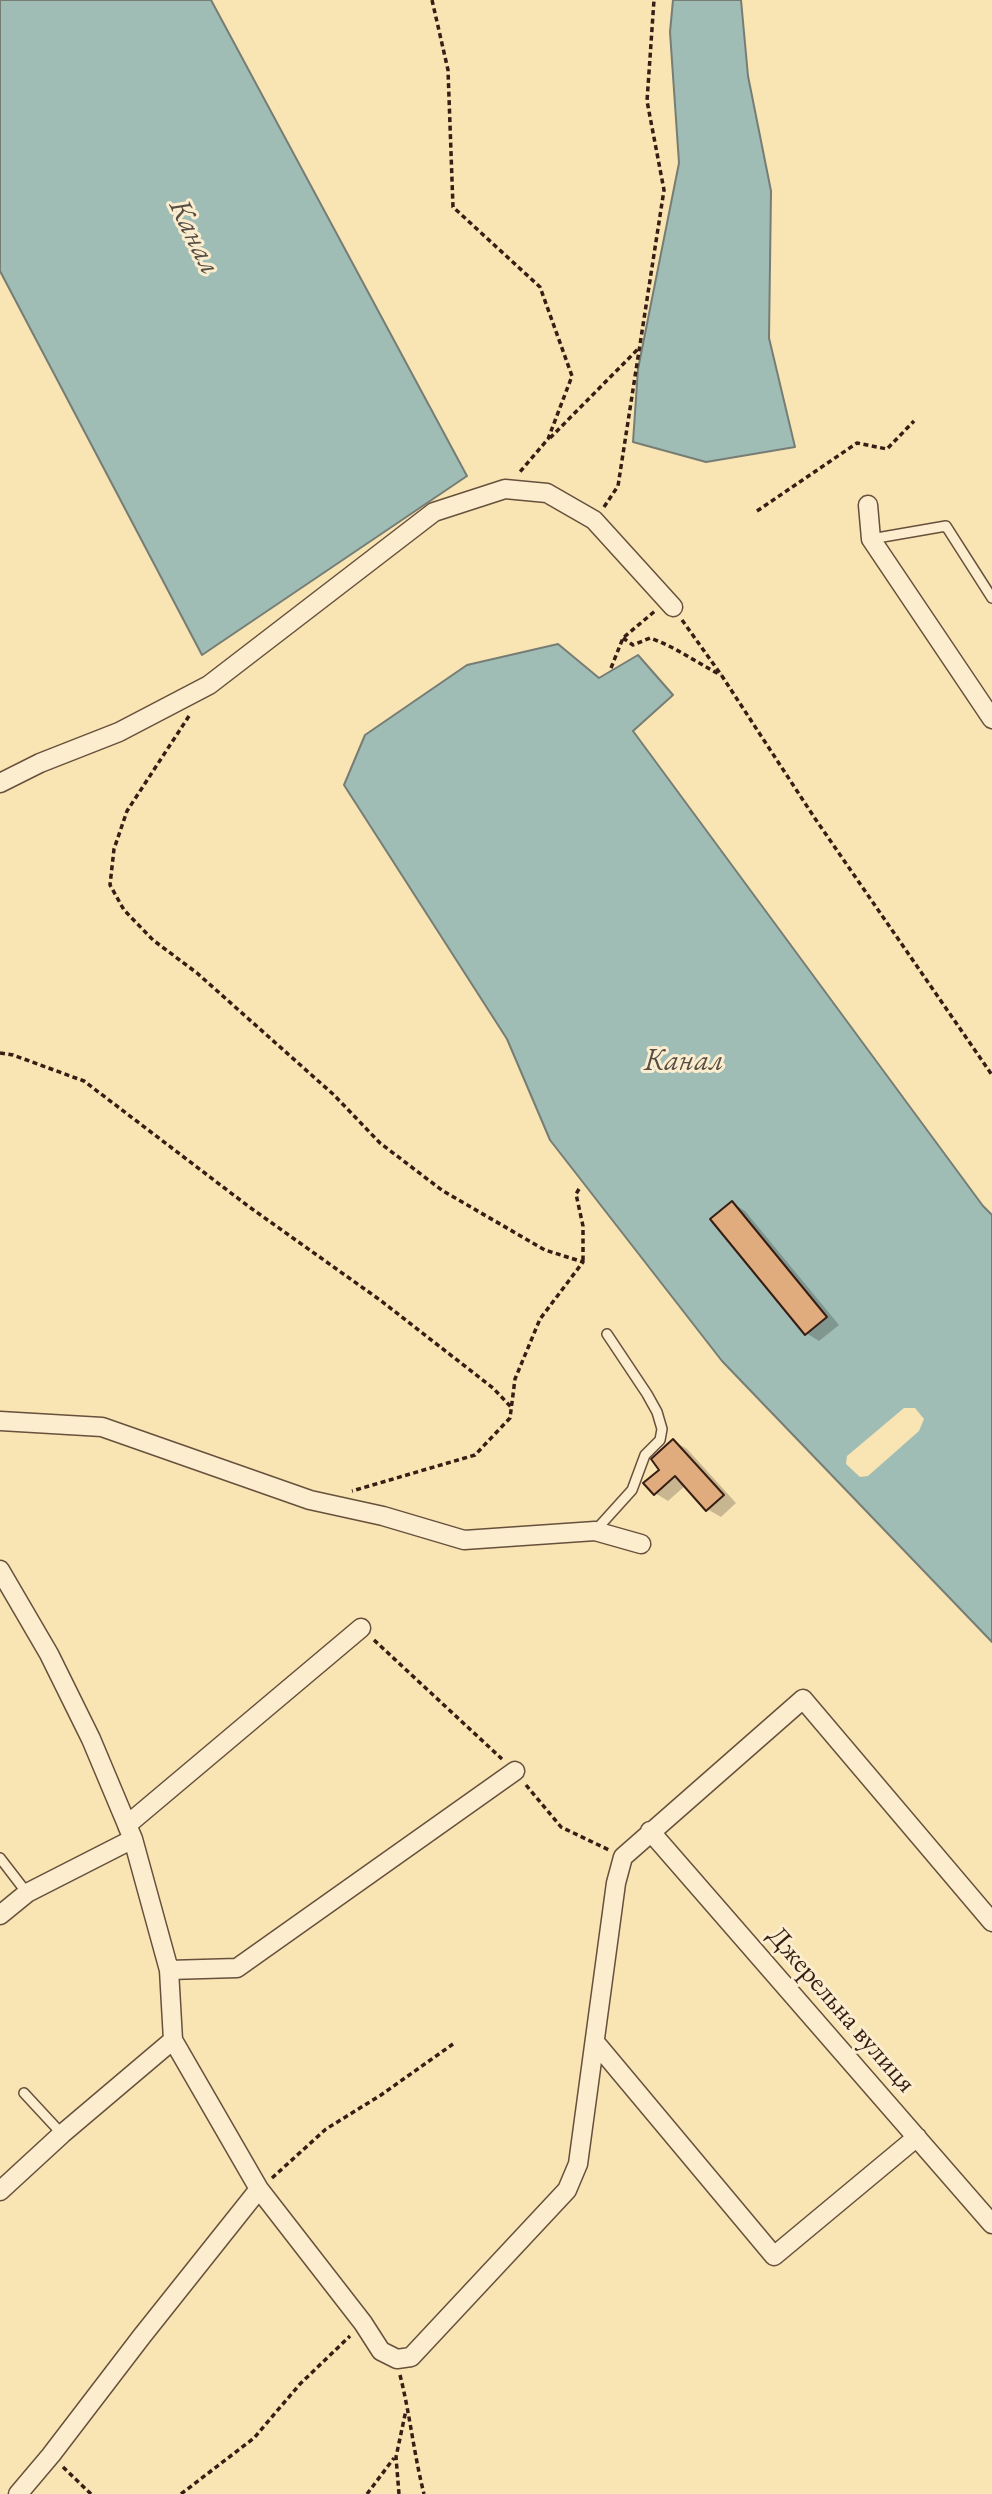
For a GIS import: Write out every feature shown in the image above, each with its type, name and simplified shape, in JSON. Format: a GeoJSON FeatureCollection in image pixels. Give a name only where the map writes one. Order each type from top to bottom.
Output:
{"type":"FeatureCollection","features":[{"type":"Feature","properties":{"kind":"street"},"geometry":{"type":"LineString","coordinates":[[0,783],[40,763],[118,732],[209,685],[435,512],[505,489],[547,493],[594,520],[670,604]]}},
{"type":"Feature","properties":{"kind":"street"},"geometry":{"type":"LineString","coordinates":[[868,505],[871,539],[992,719]]}},
{"type":"Feature","properties":{"kind":"street"},"geometry":{"type":"LineString","coordinates":[[0,1421],[102,1427],[310,1500],[464,1540],[595,1531],[640,1544]]}},
{"type":"Feature","properties":{"kind":"street"},"geometry":{"type":"LineString","coordinates":[[0,1570],[49,1654],[91,1739],[130,1832],[169,1970],[173,2040],[259,2189],[363,2323],[380,2351],[397,2359],[411,2357],[567,2190],[578,2165],[616,1883],[623,1857],[803,1699],[992,1922]]}},
{"type":"Feature","properties":{"kind":"street"},"geometry":{"type":"LineString","coordinates":[[0,1915],[27,1893],[130,1832],[361,1628]]}},
{"type":"Feature","properties":{"kind":"street"},"geometry":{"type":"LineString","coordinates":[[169,1970],[237,1968],[515,1771]]}},
{"type":"Feature","properties":{"kind":"street","name":"Джерельна вулиця"},"geometry":{"type":"LineString","coordinates":[[650,1831],[992,2224]]}},
{"type":"Feature","properties":{"kind":"street"},"geometry":{"type":"LineString","coordinates":[[0,2191],[62,2134],[173,2040]]}},
{"type":"Feature","properties":{"kind":"street"},"geometry":{"type":"LineString","coordinates":[[595,2042],[774,2256],[916,2137]]}},
{"type":"Feature","properties":{"kind":"street"},"geometry":{"type":"LineString","coordinates":[[18,2494],[259,2189]]}},
{"type":"Feature","properties":{"kind":"lane"},"geometry":{"type":"LineString","coordinates":[[871,539],[946,526],[992,598]]}},
{"type":"Feature","properties":{"kind":"lane"},"geometry":{"type":"LineString","coordinates":[[595,1531],[632,1490],[645,1455],[660,1440],[662,1429],[657,1412],[607,1334]]}},
{"type":"Feature","properties":{"kind":"lane"},"geometry":{"type":"LineString","coordinates":[[0,1858],[27,1893]]}},
{"type":"Feature","properties":{"kind":"lane"},"geometry":{"type":"LineString","coordinates":[[24,2093],[62,2134]]}},
{"type":"Feature","properties":{"kind":"path"},"geometry":{"type":"LineString","coordinates":[[432,0],[448,70],[453,207],[540,288],[572,376],[548,439]]}},
{"type":"Feature","properties":{"kind":"path"},"geometry":{"type":"LineString","coordinates":[[594,520],[618,486],[664,190],[647,101],[654,0]]}},
{"type":"Feature","properties":{"kind":"path"},"geometry":{"type":"LineString","coordinates":[[505,489],[548,439],[640,348]]}},
{"type":"Feature","properties":{"kind":"path"},"geometry":{"type":"LineString","coordinates":[[757,511],[857,443],[887,449],[914,421]]}},
{"type":"Feature","properties":{"kind":"path"},"geometry":{"type":"LineString","coordinates":[[611,668],[623,638],[670,604],[722,676],[814,817],[992,1075]]}},
{"type":"Feature","properties":{"kind":"path"},"geometry":{"type":"LineString","coordinates":[[623,638],[633,645],[650,638],[671,645],[694,662],[722,676]]}},
{"type":"Feature","properties":{"kind":"path"},"geometry":{"type":"LineString","coordinates":[[209,685],[127,811],[114,849],[110,885],[124,910],[153,940],[197,973],[334,1095],[380,1143],[432,1183],[544,1250],[583,1262]]}},
{"type":"Feature","properties":{"kind":"path"},"geometry":{"type":"LineString","coordinates":[[0,1053],[13,1055],[84,1081],[248,1206],[380,1300],[493,1388],[511,1407]]}},
{"type":"Feature","properties":{"kind":"path"},"geometry":{"type":"LineString","coordinates":[[326,1503],[337,1496],[475,1455],[510,1418],[515,1379],[540,1319],[583,1262],[583,1226],[576,1194],[579,1189]]}},
{"type":"Feature","properties":{"kind":"path"},"geometry":{"type":"LineString","coordinates":[[361,1628],[515,1771],[561,1827],[623,1857]]}},
{"type":"Feature","properties":{"kind":"path"},"geometry":{"type":"LineString","coordinates":[[259,2189],[326,2129],[381,2095],[453,2043]]}},
{"type":"Feature","properties":{"kind":"path"},"geometry":{"type":"LineString","coordinates":[[181,2494],[254,2438],[300,2385],[363,2323]]}},
{"type":"Feature","properties":{"kind":"path"},"geometry":{"type":"LineString","coordinates":[[397,2359],[424,2494]]}},
{"type":"Feature","properties":{"kind":"path"},"geometry":{"type":"LineString","coordinates":[[399,2494],[396,2457],[408,2404]]}},
{"type":"Feature","properties":{"kind":"path"},"geometry":{"type":"LineString","coordinates":[[51,2455],[90,2494]]}},
{"type":"Feature","properties":{"kind":"path"},"geometry":{"type":"LineString","coordinates":[[367,2494],[396,2457]]}},
{"type":"Feature","properties":{"kind":"water","name":"Канал"},"geometry":{"type":"Polygon","coordinates":[[[0,0],[211,0],[467,476],[202,655],[0,271],[0,0]]]}},
{"type":"Feature","properties":{"kind":"water"},"geometry":{"type":"Polygon","coordinates":[[[673,0],[741,0],[748,76],[771,191],[769,338],[795,447],[706,462],[633,442],[638,369],[679,163],[670,32],[673,0]]]}},
{"type":"Feature","properties":{"kind":"water","name":"Канал"},"geometry":{"type":"Polygon","coordinates":[[[558,644],[599,678],[638,655],[673,695],[633,731],[992,1215],[992,1642],[722,1361],[550,1140],[507,1039],[344,785],[365,735],[467,665],[558,644]]]}},
{"type":"Feature","properties":{"kind":"pier"},"geometry":{"type":"Polygon","coordinates":[[[904,1408],[915,1408],[924,1419],[919,1431],[868,1476],[860,1477],[846,1464],[847,1456],[904,1408]]]}},
{"type":"Feature","properties":{"kind":"building"},"geometry":{"type":"Polygon","coordinates":[[[732,1201],[827,1317],[805,1335],[710,1219],[732,1201]]]}},
{"type":"Feature","properties":{"kind":"building"},"geometry":{"type":"Polygon","coordinates":[[[673,1439],[724,1495],[706,1511],[675,1476],[654,1495],[643,1483],[659,1470],[651,1459],[673,1439]]]}}]}
